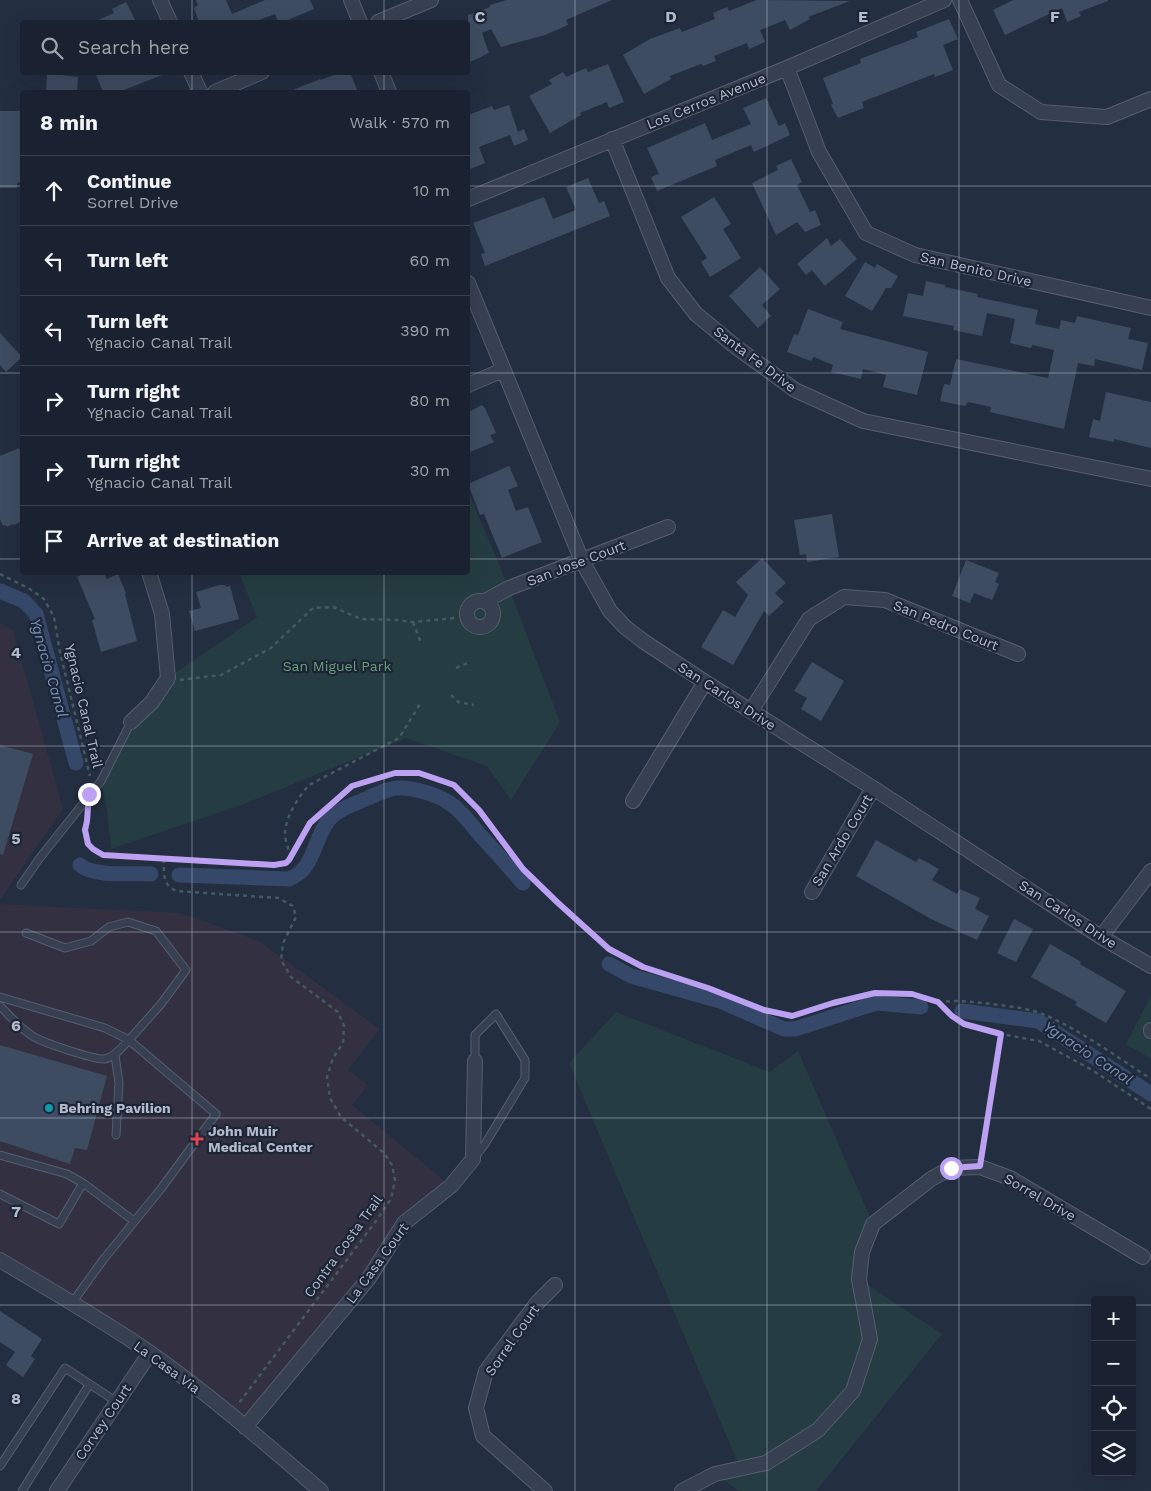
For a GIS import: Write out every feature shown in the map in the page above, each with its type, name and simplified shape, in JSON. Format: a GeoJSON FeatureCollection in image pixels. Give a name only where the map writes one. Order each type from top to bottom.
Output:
{"type":"FeatureCollection","features":[{"type":"Feature","properties":{"kind":"street"},"geometry":{"type":"LineString","coordinates":[[160,0],[169,20]]}},
{"type":"Feature","properties":{"kind":"street"},"geometry":{"type":"LineString","coordinates":[[351,0],[359,20]]}},
{"type":"Feature","properties":{"kind":"street"},"geometry":{"type":"LineString","coordinates":[[383,20],[431,0]]}},
{"type":"Feature","properties":{"kind":"street","name":"Los Cerros Avenue"},"geometry":{"type":"LineString","coordinates":[[470,198],[787,68],[944,0]]}},
{"type":"Feature","properties":{"kind":"street"},"geometry":{"type":"LineString","coordinates":[[960,0],[999,85],[1041,112],[1107,117],[1151,99]]}},
{"type":"Feature","properties":{"kind":"street","name":"San Benito Drive"},"geometry":{"type":"LineString","coordinates":[[787,68],[819,152],[866,233],[915,255],[1151,308]]}},
{"type":"Feature","properties":{"kind":"street"},"geometry":{"type":"LineString","coordinates":[[192,75],[199,90]]}},
{"type":"Feature","properties":{"kind":"street"},"geometry":{"type":"LineString","coordinates":[[220,90],[255,75]]}},
{"type":"Feature","properties":{"kind":"street"},"geometry":{"type":"LineString","coordinates":[[382,75],[388,90]]}},
{"type":"Feature","properties":{"kind":"street","name":"Santa Fe Drive"},"geometry":{"type":"LineString","coordinates":[[612,139],[668,278],[696,314],[736,347],[795,390],[863,421],[1151,479]]}},
{"type":"Feature","properties":{"kind":"street","name":"San Carlos Drive"},"geometry":{"type":"LineString","coordinates":[[470,288],[582,561],[610,611],[625,627],[705,682],[873,788],[1101,937],[1151,966]]}},
{"type":"Feature","properties":{"kind":"street"},"geometry":{"type":"LineString","coordinates":[[470,384],[503,370]]}},
{"type":"Feature","properties":{"kind":"street","name":"San Jose Court"},"geometry":{"type":"LineString","coordinates":[[485,601],[509,588],[668,527]]}},
{"type":"Feature","properties":{"kind":"street"},"geometry":{"type":"LineString","coordinates":[[131,722],[152,702],[168,678],[162,614],[149,575]]}},
{"type":"Feature","properties":{"kind":"street","name":"San Pedro Court"},"geometry":{"type":"LineString","coordinates":[[751,711],[809,619],[844,597],[885,600],[1018,654]]}},
{"type":"Feature","properties":{"kind":"street"},"geometry":{"type":"LineString","coordinates":[[633,801],[705,682]]}},
{"type":"Feature","properties":{"kind":"street","name":"San Ardo Court"},"geometry":{"type":"LineString","coordinates":[[812,892],[873,788]]}},
{"type":"Feature","properties":{"kind":"street"},"geometry":{"type":"LineString","coordinates":[[1101,937],[1151,872]]}},
{"type":"Feature","properties":{"kind":"street"},"geometry":{"type":"LineString","coordinates":[[473,1159],[475,1061]]}},
{"type":"Feature","properties":{"kind":"street","name":"La Casa Court"},"geometry":{"type":"LineString","coordinates":[[246,1426],[369,1278],[404,1223],[451,1186],[473,1159]]}},
{"type":"Feature","properties":{"kind":"street","name":"Sorrel Drive"},"geometry":{"type":"LineString","coordinates":[[682,1491],[715,1474],[766,1463],[818,1430],[853,1391],[870,1340],[859,1279],[862,1252],[873,1224],[931,1179],[951,1168],[980,1166],[1010,1178],[1143,1257]]}},
{"type":"Feature","properties":{"kind":"street","name":"La Casa Via"},"geometry":{"type":"LineString","coordinates":[[0,1260],[150,1353],[246,1426],[321,1491]]}},
{"type":"Feature","properties":{"kind":"street","name":"Sorrel Court"},"geometry":{"type":"LineString","coordinates":[[545,1491],[483,1436],[476,1408],[486,1371],[537,1303],[555,1284]]}},
{"type":"Feature","properties":{"kind":"street","name":"Corvey Court"},"geometry":{"type":"LineString","coordinates":[[57,1491],[150,1353]]}},
{"type":"Feature","properties":{"kind":"lane"},"geometry":{"type":"LineString","coordinates":[[21,885],[39,858],[101,781],[131,722]]}},
{"type":"Feature","properties":{"kind":"lane"},"geometry":{"type":"LineString","coordinates":[[0,1006],[21,1028],[33,1037],[94,1058],[106,1059],[115,1055],[129,1040],[161,1004],[186,970],[156,930],[128,922],[109,927],[91,941],[65,948],[26,933]]}},
{"type":"Feature","properties":{"kind":"lane"},"geometry":{"type":"LineString","coordinates":[[0,997],[105,1028],[129,1040],[216,1114],[160,1190],[103,1260],[72,1303]]}},
{"type":"Feature","properties":{"kind":"lane"},"geometry":{"type":"LineString","coordinates":[[473,1159],[485,1144],[525,1078],[525,1060],[496,1014],[475,1035],[475,1061]]}},
{"type":"Feature","properties":{"kind":"lane"},"geometry":{"type":"LineString","coordinates":[[115,1055],[119,1083],[116,1135]]}},
{"type":"Feature","properties":{"kind":"lane"},"geometry":{"type":"LineString","coordinates":[[0,1155],[67,1174],[83,1183],[134,1221]]}},
{"type":"Feature","properties":{"kind":"lane"},"geometry":{"type":"LineString","coordinates":[[0,1194],[59,1224],[83,1183]]}},
{"type":"Feature","properties":{"kind":"lane"},"geometry":{"type":"LineString","coordinates":[[1,1463],[65,1368],[117,1402]]}},
{"type":"Feature","properties":{"kind":"lane"},"geometry":{"type":"LineString","coordinates":[[22,1491],[90,1385]]}},
{"type":"Feature","properties":{"kind":"path","name":"Ygnacio Canal Trail"},"geometry":{"type":"LineString","coordinates":[[0,574],[30,589],[44,599],[54,617],[60,652],[90,772],[85,830],[88,844],[93,849],[103,855],[274,865],[286,863],[291,857]]}},
{"type":"Feature","properties":{"kind":"path"},"geometry":{"type":"LineString","coordinates":[[168,678],[184,680],[221,675],[271,648],[313,608],[333,607],[361,619],[413,622],[455,618]]}},
{"type":"Feature","properties":{"kind":"path"},"geometry":{"type":"LineString","coordinates":[[413,622],[421,643]]}},
{"type":"Feature","properties":{"kind":"path"},"geometry":{"type":"LineString","coordinates":[[456,668],[468,663]]}},
{"type":"Feature","properties":{"kind":"path"},"geometry":{"type":"LineString","coordinates":[[451,695],[458,702],[474,705]]}},
{"type":"Feature","properties":{"kind":"path"},"geometry":{"type":"LineString","coordinates":[[291,857],[285,834],[288,818],[300,795],[309,785],[399,738],[420,704]]}},
{"type":"Feature","properties":{"kind":"path"},"geometry":{"type":"LineString","coordinates":[[291,857],[310,823],[352,786],[395,773],[419,773],[454,785],[479,810],[523,869],[557,902],[609,949],[643,967],[708,988],[764,1010],[792,1016],[833,1003],[875,993],[912,994],[938,1002],[958,1000],[1023,1009],[1044,1015],[1069,1028],[1151,1079]]}},
{"type":"Feature","properties":{"kind":"path","name":"Contra Costa Trail"},"geometry":{"type":"LineString","coordinates":[[164,859],[165,879],[167,885],[172,889],[278,898],[293,906],[296,917],[283,943],[281,960],[291,976],[338,1012],[344,1026],[342,1043],[333,1058],[327,1077],[330,1098],[341,1117],[384,1153],[392,1165],[395,1180],[391,1199],[376,1221],[239,1402]]}},
{"type":"Feature","properties":{"kind":"path"},"geometry":{"type":"LineString","coordinates":[[938,1002],[952,1016],[964,1024],[1001,1034],[1039,1041],[1092,1070],[1151,1109]]}},
{"type":"Feature","properties":{"kind":"path"},"geometry":{"type":"LineString","coordinates":[[980,1166],[1001,1034]]}},
{"type":"Feature","properties":{"kind":"shaded area"},"geometry":{"type":"Polygon","coordinates":[[[0,623],[13,630],[63,809],[0,900],[0,623]]]}},
{"type":"Feature","properties":{"kind":"shaded area","name":"John Muir Medical Center"},"geometry":{"type":"Polygon","coordinates":[[[0,904],[181,913],[259,941],[380,1029],[348,1070],[368,1085],[352,1105],[451,1186],[404,1223],[245,1427],[150,1353],[0,1260],[0,904]]]}},
{"type":"Feature","properties":{"kind":"green space","name":"San Miguel Park"},"geometry":{"type":"Polygon","coordinates":[[[470,496],[509,588],[560,722],[511,800],[487,766],[406,738],[244,804],[111,849],[107,811],[101,781],[116,749],[168,678],[257,617],[240,575],[470,575],[470,496]]]}},
{"type":"Feature","properties":{"kind":"green space"},"geometry":{"type":"Polygon","coordinates":[[[1151,995],[1151,1059],[1126,1044],[1151,995]]]}},
{"type":"Feature","properties":{"kind":"green space"},"geometry":{"type":"Polygon","coordinates":[[[616,1012],[770,1072],[798,1051],[873,1224],[859,1279],[942,1334],[816,1491],[739,1491],[715,1474],[740,1468],[569,1063],[616,1012]]]}},
{"type":"Feature","properties":{"kind":"building"},"geometry":{"type":"Polygon","coordinates":[[[196,0],[226,0],[232,14],[265,0],[310,0],[314,9],[288,20],[277,20],[275,14],[258,20],[198,20],[194,8],[198,5],[196,0]]]}},
{"type":"Feature","properties":{"kind":"building"},"geometry":{"type":"Polygon","coordinates":[[[507,0],[612,0],[566,20],[568,25],[545,35],[501,47],[491,29],[482,33],[489,53],[470,62],[470,20],[468,20],[468,15],[490,7],[490,5],[507,0]]]}},
{"type":"Feature","properties":{"kind":"building"},"geometry":{"type":"Polygon","coordinates":[[[757,0],[850,1],[808,17],[810,19],[790,30],[785,20],[760,30],[765,42],[749,49],[747,43],[714,56],[716,61],[703,66],[701,64],[670,76],[671,79],[644,94],[623,55],[650,39],[680,28],[682,32],[715,19],[713,13],[727,7],[729,11],[757,0]]]}},
{"type":"Feature","properties":{"kind":"building"},"geometry":{"type":"Polygon","coordinates":[[[1013,0],[1108,1],[1079,12],[1081,16],[1067,22],[1062,8],[1005,35],[993,10],[1013,0]]]}},
{"type":"Feature","properties":{"kind":"building"},"geometry":{"type":"Polygon","coordinates":[[[126,2],[135,20],[98,20],[114,13],[112,9],[126,2]]]}},
{"type":"Feature","properties":{"kind":"building"},"geometry":{"type":"Polygon","coordinates":[[[949,19],[958,39],[943,45],[953,70],[935,77],[934,74],[862,102],[864,108],[838,118],[831,105],[833,104],[823,78],[861,63],[860,59],[918,37],[916,32],[949,19]]]}},
{"type":"Feature","properties":{"kind":"building"},"geometry":{"type":"Polygon","coordinates":[[[608,64],[624,102],[609,108],[607,102],[580,113],[581,115],[550,133],[529,96],[552,84],[549,80],[563,72],[566,77],[586,68],[588,72],[608,64]]]}},
{"type":"Feature","properties":{"kind":"building"},"geometry":{"type":"Polygon","coordinates":[[[47,75],[78,77],[77,90],[46,90],[47,75]]]}},
{"type":"Feature","properties":{"kind":"building"},"geometry":{"type":"Polygon","coordinates":[[[96,75],[162,75],[124,90],[102,90],[96,75]]]}},
{"type":"Feature","properties":{"kind":"building"},"geometry":{"type":"Polygon","coordinates":[[[334,75],[351,75],[357,90],[293,90],[334,75]]]}},
{"type":"Feature","properties":{"kind":"building"},"geometry":{"type":"Polygon","coordinates":[[[766,98],[779,126],[785,123],[790,135],[754,152],[751,145],[715,160],[717,166],[657,191],[651,177],[659,174],[647,148],[705,123],[712,140],[751,124],[743,108],[766,98]]]}},
{"type":"Feature","properties":{"kind":"building"},"geometry":{"type":"Polygon","coordinates":[[[509,105],[518,132],[524,129],[528,140],[514,146],[510,135],[479,147],[485,163],[470,169],[470,114],[492,106],[494,110],[509,105]]]}},
{"type":"Feature","properties":{"kind":"building"},"geometry":{"type":"Polygon","coordinates":[[[0,111],[20,111],[20,182],[17,183],[17,188],[0,188],[0,111]]]}},
{"type":"Feature","properties":{"kind":"building"},"geometry":{"type":"Polygon","coordinates":[[[791,159],[802,182],[797,185],[810,212],[815,210],[821,225],[805,232],[797,222],[776,235],[752,183],[778,170],[776,166],[791,159]]]}},
{"type":"Feature","properties":{"kind":"building"},"geometry":{"type":"Polygon","coordinates":[[[588,178],[599,203],[604,201],[610,216],[485,266],[481,254],[485,253],[473,223],[544,197],[553,219],[576,210],[566,187],[588,178]]]}},
{"type":"Feature","properties":{"kind":"building"},"geometry":{"type":"Polygon","coordinates":[[[714,197],[731,224],[723,229],[741,258],[710,277],[701,262],[707,258],[681,217],[714,197]]]}},
{"type":"Feature","properties":{"kind":"building"},"geometry":{"type":"Polygon","coordinates":[[[827,238],[831,246],[840,239],[857,259],[825,286],[812,270],[806,275],[797,264],[827,238]]]}},
{"type":"Feature","properties":{"kind":"building"},"geometry":{"type":"Polygon","coordinates":[[[865,262],[875,268],[877,264],[898,276],[891,288],[886,288],[872,311],[845,296],[865,262]]]}},
{"type":"Feature","properties":{"kind":"building"},"geometry":{"type":"Polygon","coordinates":[[[760,267],[780,289],[762,305],[771,316],[758,328],[729,296],[760,267]]]}},
{"type":"Feature","properties":{"kind":"building"},"geometry":{"type":"Polygon","coordinates":[[[926,281],[978,294],[977,297],[1038,310],[1035,324],[1059,329],[1061,320],[1075,323],[1077,316],[1131,328],[1128,339],[1148,343],[1142,370],[1095,359],[1094,366],[1078,363],[1064,429],[990,412],[991,407],[968,402],[965,406],[940,401],[944,384],[950,385],[956,359],[1048,378],[1054,350],[1032,345],[1031,348],[1010,343],[1015,319],[987,313],[982,336],[953,330],[954,326],[903,316],[908,293],[923,296],[926,281]]]}},
{"type":"Feature","properties":{"kind":"building"},"geometry":{"type":"Polygon","coordinates":[[[808,309],[843,322],[840,329],[928,352],[917,395],[883,387],[886,375],[863,369],[861,379],[831,372],[833,365],[814,357],[811,361],[787,352],[794,334],[798,335],[808,309]]]}},
{"type":"Feature","properties":{"kind":"building"},"geometry":{"type":"Polygon","coordinates":[[[0,333],[20,355],[20,359],[6,372],[0,365],[0,333]]]}},
{"type":"Feature","properties":{"kind":"building"},"geometry":{"type":"Polygon","coordinates":[[[1106,392],[1151,402],[1151,448],[1114,439],[1114,442],[1089,437],[1093,419],[1100,421],[1106,392]]]}},
{"type":"Feature","properties":{"kind":"building"},"geometry":{"type":"Polygon","coordinates":[[[482,405],[496,433],[490,435],[494,442],[470,452],[470,411],[482,405]]]}},
{"type":"Feature","properties":{"kind":"building"},"geometry":{"type":"Polygon","coordinates":[[[19,448],[20,451],[20,522],[7,527],[6,525],[3,526],[0,519],[0,456],[19,448]]]}},
{"type":"Feature","properties":{"kind":"building"},"geometry":{"type":"Polygon","coordinates":[[[509,466],[518,486],[508,490],[516,511],[528,507],[542,542],[502,558],[484,514],[480,515],[470,489],[470,483],[509,466]]]}},
{"type":"Feature","properties":{"kind":"building"},"geometry":{"type":"Polygon","coordinates":[[[832,514],[839,557],[807,562],[806,554],[800,555],[794,520],[832,514]]]}},
{"type":"Feature","properties":{"kind":"building"},"geometry":{"type":"Polygon","coordinates":[[[762,558],[786,583],[775,593],[784,602],[769,616],[764,611],[733,665],[701,647],[723,610],[735,617],[748,595],[736,582],[762,558]]]}},
{"type":"Feature","properties":{"kind":"building"},"geometry":{"type":"Polygon","coordinates":[[[966,560],[999,573],[995,582],[999,584],[992,600],[974,593],[970,603],[952,596],[966,560]]]}},
{"type":"Feature","properties":{"kind":"building"},"geometry":{"type":"Polygon","coordinates":[[[81,575],[105,575],[107,579],[118,575],[126,593],[137,641],[101,652],[92,620],[95,619],[77,577],[81,575]]]}},
{"type":"Feature","properties":{"kind":"building"},"geometry":{"type":"Polygon","coordinates":[[[219,585],[230,586],[239,619],[195,631],[189,611],[201,608],[196,592],[219,585]]]}},
{"type":"Feature","properties":{"kind":"building"},"geometry":{"type":"Polygon","coordinates":[[[812,662],[844,681],[821,721],[801,709],[807,698],[794,691],[812,662]]]}},
{"type":"Feature","properties":{"kind":"building"},"geometry":{"type":"Polygon","coordinates":[[[0,745],[33,754],[3,855],[0,854],[0,745]]]}},
{"type":"Feature","properties":{"kind":"building"},"geometry":{"type":"Polygon","coordinates":[[[876,840],[916,862],[919,858],[939,869],[932,880],[957,894],[960,889],[980,898],[975,909],[989,916],[977,940],[931,919],[856,876],[876,840]]]}},
{"type":"Feature","properties":{"kind":"building"},"geometry":{"type":"Polygon","coordinates":[[[1014,919],[1033,929],[1016,962],[997,953],[1014,919]]]}},
{"type":"Feature","properties":{"kind":"building"},"geometry":{"type":"Polygon","coordinates":[[[1050,944],[1126,991],[1106,1023],[1075,1005],[1077,1002],[1031,977],[1050,944]]]}},
{"type":"Feature","properties":{"kind":"building","name":"Behring Pavilion"},"geometry":{"type":"Polygon","coordinates":[[[0,1045],[107,1076],[87,1150],[75,1148],[70,1164],[0,1141],[0,1045]]]}},
{"type":"Feature","properties":{"kind":"building"},"geometry":{"type":"Polygon","coordinates":[[[0,1311],[42,1339],[31,1356],[35,1359],[23,1377],[6,1365],[15,1352],[0,1342],[0,1311]]]}},
{"type":"Feature","properties":{"kind":"waterway","name":"Ygnacio Canal"},"geometry":{"type":"LineString","coordinates":[[0,591],[24,601],[36,614],[76,763]]}},
{"type":"Feature","properties":{"kind":"waterway","name":"Ygnacio Canal"},"geometry":{"type":"LineString","coordinates":[[179,875],[289,879],[298,874],[309,861],[323,829],[336,813],[382,792],[403,788],[430,794],[453,805],[523,883]]}},
{"type":"Feature","properties":{"kind":"waterway","name":"Ygnacio Canal"},"geometry":{"type":"LineString","coordinates":[[80,865],[86,869],[103,873],[151,874]]}},
{"type":"Feature","properties":{"kind":"waterway","name":"Ygnacio Canal"},"geometry":{"type":"LineString","coordinates":[[609,964],[631,976],[720,1001],[784,1029],[795,1029],[876,1003],[921,1007]]}},
{"type":"Feature","properties":{"kind":"waterway","name":"Ygnacio Canal"},"geometry":{"type":"LineString","coordinates":[[962,1011],[1038,1021],[1151,1094]]}},
{"type":"Feature","properties":{"kind":"place","name":"Behring Pavilion"},"geometry":{"type":"Point","coordinates":[49,1108]}},
{"type":"Feature","properties":{"kind":"place","name":"John Muir Medical Center"},"geometry":{"type":"Point","coordinates":[197,1139]}},
{"type":"Feature","properties":{"kind":"route"},"geometry":{"type":"LineString","coordinates":[[89,794],[85,830],[88,844],[103,855],[274,865],[286,863],[289,860],[310,823],[352,786],[395,773],[419,773],[454,785],[479,810],[523,869],[557,902],[609,949],[643,967],[708,988],[764,1010],[792,1016],[833,1003],[875,993],[912,994],[938,1002],[952,1016],[964,1024],[1001,1034],[980,1166],[951,1168]]}}]}
